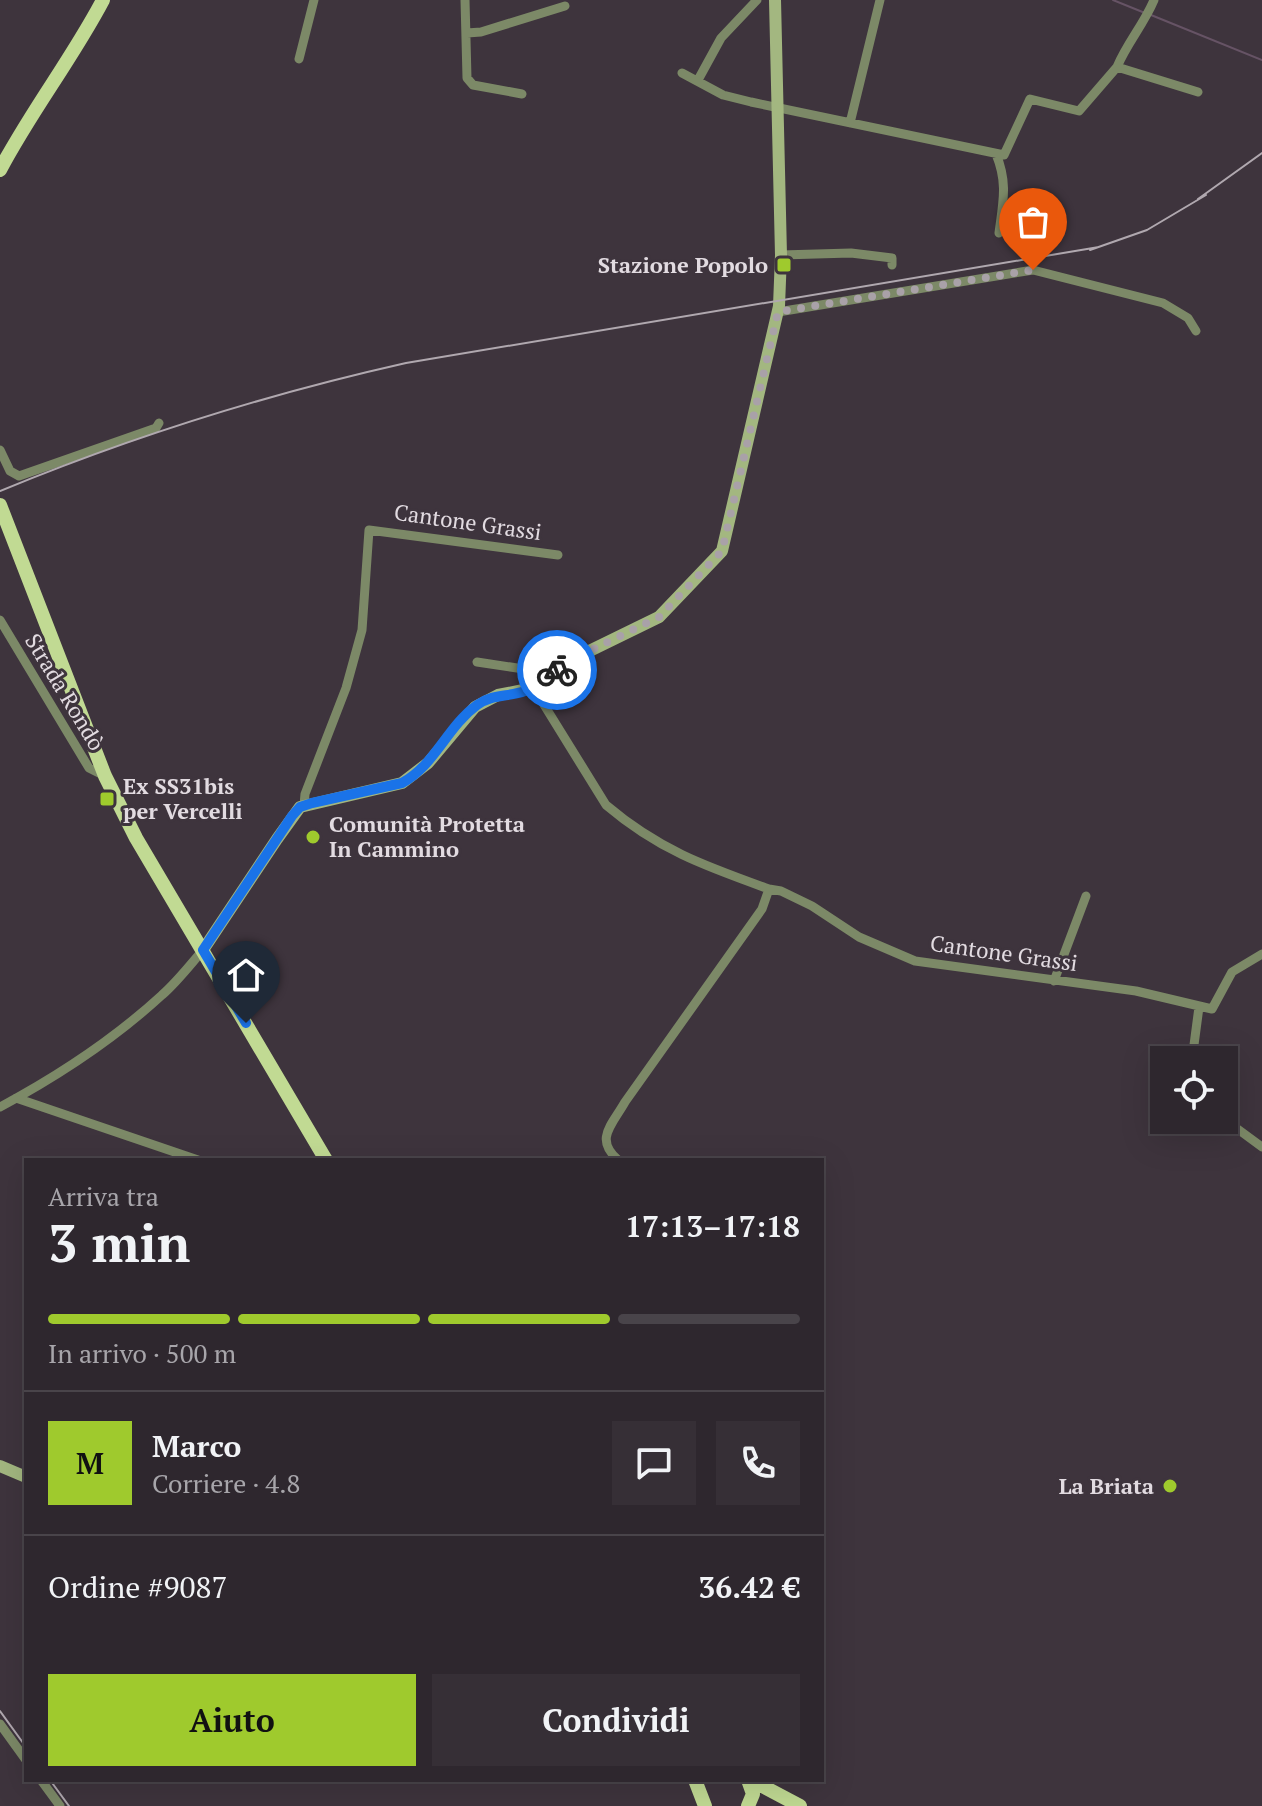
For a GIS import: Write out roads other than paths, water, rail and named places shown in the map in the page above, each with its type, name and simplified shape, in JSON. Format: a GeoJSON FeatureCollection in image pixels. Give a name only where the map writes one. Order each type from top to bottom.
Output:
{"type":"FeatureCollection","features":[{"type":"Feature","properties":{"kind":"main road"},"geometry":{"type":"LineString","coordinates":[[0,170],[25,124],[71,57],[103,0]]}},
{"type":"Feature","properties":{"kind":"main road"},"geometry":{"type":"LineString","coordinates":[[0,152],[25,124]]}},
{"type":"Feature","properties":{"kind":"main road"},"geometry":{"type":"LineString","coordinates":[[0,505],[105,776],[136,838],[325,1158]]}},
{"type":"Feature","properties":{"kind":"main road"},"geometry":{"type":"LineString","coordinates":[[748,1806],[753,1794],[750,1782]]}},
{"type":"Feature","properties":{"kind":"main road"},"geometry":{"type":"LineString","coordinates":[[754,1782],[800,1806]]}},
{"type":"Feature","properties":{"kind":"street"},"geometry":{"type":"LineString","coordinates":[[299,59],[314,0]]}},
{"type":"Feature","properties":{"kind":"street"},"geometry":{"type":"LineString","coordinates":[[465,0],[467,78],[473,85],[522,94]]}},
{"type":"Feature","properties":{"kind":"street"},"geometry":{"type":"LineString","coordinates":[[698,80],[721,38],[757,0]]}},
{"type":"Feature","properties":{"kind":"street"},"geometry":{"type":"LineString","coordinates":[[304,805],[402,783],[428,763],[475,707],[490,698],[533,687],[573,659],[659,617],[722,551],[779,309],[781,255],[775,0]]}},
{"type":"Feature","properties":{"kind":"street"},"geometry":{"type":"LineString","coordinates":[[850,123],[880,0]]}},
{"type":"Feature","properties":{"kind":"street"},"geometry":{"type":"LineString","coordinates":[[682,73],[723,95],[1004,155],[1030,99],[1079,111],[1117,67],[1148,17],[1154,0]]}},
{"type":"Feature","properties":{"kind":"street"},"geometry":{"type":"LineString","coordinates":[[467,33],[481,32],[565,6]]}},
{"type":"Feature","properties":{"kind":"street"},"geometry":{"type":"LineString","coordinates":[[1117,67],[1198,92]]}},
{"type":"Feature","properties":{"kind":"street"},"geometry":{"type":"LineString","coordinates":[[996,154],[1004,174],[999,233]]}},
{"type":"Feature","properties":{"kind":"street"},"geometry":{"type":"LineString","coordinates":[[781,255],[851,253],[892,258],[892,265]]}},
{"type":"Feature","properties":{"kind":"street"},"geometry":{"type":"LineString","coordinates":[[779,309],[1033,270],[1174,307],[1188,318],[1196,331]]}},
{"type":"Feature","properties":{"kind":"street"},"geometry":{"type":"LineString","coordinates":[[0,450],[10,471],[19,476],[156,428],[159,423]]}},
{"type":"Feature","properties":{"kind":"street","name":"Cantone Grassi"},"geometry":{"type":"LineString","coordinates":[[203,950],[292,816],[304,805],[305,794],[346,688],[362,630],[369,530],[558,555]]}},
{"type":"Feature","properties":{"kind":"street","name":"Strada Rondò"},"geometry":{"type":"LineString","coordinates":[[0,620],[89,768],[105,776]]}},
{"type":"Feature","properties":{"kind":"street"},"geometry":{"type":"LineString","coordinates":[[477,662],[537,671],[545,677]]}},
{"type":"Feature","properties":{"kind":"street","name":"Cantone Grassi"},"geometry":{"type":"LineString","coordinates":[[533,687],[606,805],[663,847],[693,861],[781,891],[812,906],[859,937],[915,961],[1136,991],[1199,1007]]}},
{"type":"Feature","properties":{"kind":"street"},"geometry":{"type":"LineString","coordinates":[[616,1158],[605,1146],[606,1135],[633,1091],[762,909],[769,889]]}},
{"type":"Feature","properties":{"kind":"street"},"geometry":{"type":"LineString","coordinates":[[1054,981],[1086,896]]}},
{"type":"Feature","properties":{"kind":"street"},"geometry":{"type":"LineString","coordinates":[[0,1107],[58,1075],[105,1042],[162,995],[203,950]]}},
{"type":"Feature","properties":{"kind":"street"},"geometry":{"type":"LineString","coordinates":[[1194,1046],[1199,1007],[1212,1009],[1232,972],[1262,954]]}},
{"type":"Feature","properties":{"kind":"street"},"geometry":{"type":"LineString","coordinates":[[16,1098],[192,1158]]}},
{"type":"Feature","properties":{"kind":"street"},"geometry":{"type":"LineString","coordinates":[[1238,1129],[1262,1147]]}},
{"type":"Feature","properties":{"kind":"street"},"geometry":{"type":"LineString","coordinates":[[0,1466],[24,1476]]}},
{"type":"Feature","properties":{"kind":"street"},"geometry":{"type":"LineString","coordinates":[[0,1724],[24,1757]]}},
{"type":"Feature","properties":{"kind":"street"},"geometry":{"type":"LineString","coordinates":[[42,1782],[60,1806]]}},
{"type":"Feature","properties":{"kind":"waterway"},"geometry":{"type":"LineString","coordinates":[[1113,0],[1145,13]]}},
{"type":"Feature","properties":{"kind":"waterway"},"geometry":{"type":"LineString","coordinates":[[1151,15],[1262,60]]}},
{"type":"Feature","properties":{"kind":"railway"},"geometry":{"type":"LineString","coordinates":[[1198,199],[1262,153]]}},
{"type":"Feature","properties":{"kind":"railway"},"geometry":{"type":"LineString","coordinates":[[1090,250],[1147,230],[1206,195]]}},
{"type":"Feature","properties":{"kind":"railway"},"geometry":{"type":"LineString","coordinates":[[0,491],[200,418],[303,388],[406,363],[1099,247]]}},
{"type":"Feature","properties":{"kind":"railway"},"geometry":{"type":"LineString","coordinates":[[0,1711],[24,1744]]}},
{"type":"Feature","properties":{"kind":"railway"},"geometry":{"type":"LineString","coordinates":[[51,1782],[69,1806]]}},
{"type":"Feature","properties":{"kind":"place","name":"Stazione Popolo"},"geometry":{"type":"Point","coordinates":[784,265]}},
{"type":"Feature","properties":{"kind":"place","name":"Ex SS31bis per Vercelli"},"geometry":{"type":"Point","coordinates":[107,799]}},
{"type":"Feature","properties":{"kind":"place","name":"Comunità Protetta In Cammino"},"geometry":{"type":"Point","coordinates":[313,837]}},
{"type":"Feature","properties":{"kind":"place","name":"La Briata"},"geometry":{"type":"Point","coordinates":[1170,1486]}}]}
